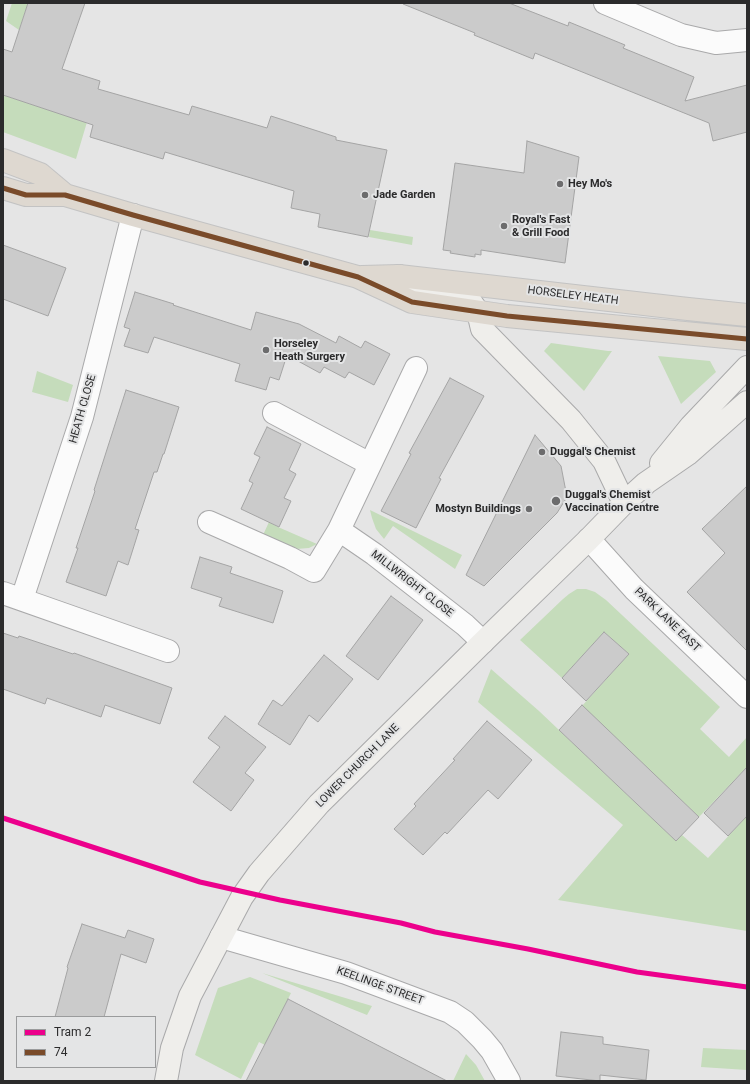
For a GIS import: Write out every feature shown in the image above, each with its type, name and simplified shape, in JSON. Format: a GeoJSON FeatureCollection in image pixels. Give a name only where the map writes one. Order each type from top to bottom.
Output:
{"type":"FeatureCollection","features":[{"type":"Feature","properties":{"kind":"highway","name":"HORSELEY HEATH"},"geometry":{"type":"LineString","coordinates":[[3,160],[40,174],[65,195]]}},
{"type":"Feature","properties":{"kind":"highway","name":"HORSELEY HEATH"},"geometry":{"type":"LineString","coordinates":[[3,188],[26,195],[65,195],[358,277],[412,302],[478,312],[747,339]]}},
{"type":"Feature","properties":{"kind":"highway","name":"HORSELEY HEATH"},"geometry":{"type":"LineString","coordinates":[[358,277],[399,276],[688,310],[747,315]]}},
{"type":"Feature","properties":{"kind":"main road"},"geometry":{"type":"LineString","coordinates":[[399,276],[414,289],[469,299],[478,312],[482,330],[571,420],[604,461],[624,503],[646,483],[688,454],[747,402]]}},
{"type":"Feature","properties":{"kind":"main road"},"geometry":{"type":"LineString","coordinates":[[646,483],[691,426],[747,367]]}},
{"type":"Feature","properties":{"kind":"main road","name":"LOWER CHURCH LANE"},"geometry":{"type":"LineString","coordinates":[[166,1081],[172,1048],[190,996],[238,904],[259,873],[319,804],[624,503]]}},
{"type":"Feature","properties":{"kind":"street"},"geometry":{"type":"LineString","coordinates":[[605,3],[681,35],[716,43],[747,40]]}},
{"type":"Feature","properties":{"kind":"street","name":"HEATH CLOSE"},"geometry":{"type":"LineString","coordinates":[[133,215],[82,417],[12,596],[168,651]]}},
{"type":"Feature","properties":{"kind":"street"},"geometry":{"type":"LineString","coordinates":[[208,522],[290,558],[314,571],[339,530],[416,368]]}},
{"type":"Feature","properties":{"kind":"street"},"geometry":{"type":"LineString","coordinates":[[274,413],[370,464]]}},
{"type":"Feature","properties":{"kind":"street","name":"MILLWRIGHT CLOSE"},"geometry":{"type":"LineString","coordinates":[[339,530],[374,554],[465,625],[483,642]]}},
{"type":"Feature","properties":{"kind":"street","name":"PARK LANE EAST"},"geometry":{"type":"LineString","coordinates":[[589,539],[634,588],[747,697]]}},
{"type":"Feature","properties":{"kind":"street","name":"KEELINGE STREET"},"geometry":{"type":"LineString","coordinates":[[221,936],[346,973],[450,1012],[465,1022],[489,1047],[508,1081]]}},
{"type":"Feature","properties":{"kind":"green space"},"geometry":{"type":"Polygon","coordinates":[[[12,3],[28,3],[19,30],[6,21],[12,3]]]}},
{"type":"Feature","properties":{"kind":"green space"},"geometry":{"type":"Polygon","coordinates":[[[3,95],[87,122],[76,159],[3,132],[3,95]]]}},
{"type":"Feature","properties":{"kind":"green space"},"geometry":{"type":"Polygon","coordinates":[[[370,230],[413,237],[412,245],[369,237],[370,230]]]}},
{"type":"Feature","properties":{"kind":"green space"},"geometry":{"type":"Polygon","coordinates":[[[551,343],[612,351],[584,391],[544,351],[551,343]]]}},
{"type":"Feature","properties":{"kind":"green space"},"geometry":{"type":"Polygon","coordinates":[[[658,356],[710,361],[716,372],[681,404],[658,356]]]}},
{"type":"Feature","properties":{"kind":"green space"},"geometry":{"type":"Polygon","coordinates":[[[37,371],[73,385],[68,402],[32,392],[37,371]]]}},
{"type":"Feature","properties":{"kind":"green space"},"geometry":{"type":"Polygon","coordinates":[[[370,510],[462,555],[455,569],[393,526],[384,539],[376,529],[370,510]]]}},
{"type":"Feature","properties":{"kind":"green space"},"geometry":{"type":"Polygon","coordinates":[[[269,522],[317,544],[309,548],[296,549],[263,535],[269,522]]]}},
{"type":"Feature","properties":{"kind":"green space"},"geometry":{"type":"Polygon","coordinates":[[[577,589],[586,589],[595,592],[606,600],[720,707],[700,729],[729,757],[747,737],[747,767],[699,817],[582,706],[629,654],[604,632],[562,678],[520,640],[563,599],[577,589]]]}},
{"type":"Feature","properties":{"kind":"green space"},"geometry":{"type":"Polygon","coordinates":[[[491,669],[539,711],[676,841],[682,835],[708,858],[747,816],[747,931],[558,900],[623,825],[478,702],[491,669]]]}},
{"type":"Feature","properties":{"kind":"green space"},"geometry":{"type":"Polygon","coordinates":[[[262,973],[372,1006],[367,1015],[262,973]]]}},
{"type":"Feature","properties":{"kind":"green space"},"geometry":{"type":"Polygon","coordinates":[[[250,977],[291,993],[265,1045],[259,1042],[241,1079],[195,1055],[218,988],[250,977]]]}},
{"type":"Feature","properties":{"kind":"green space"},"geometry":{"type":"Polygon","coordinates":[[[703,1048],[747,1050],[747,1070],[701,1067],[703,1048]]]}},
{"type":"Feature","properties":{"kind":"green space"},"geometry":{"type":"Polygon","coordinates":[[[466,1054],[476,1065],[485,1081],[453,1081],[466,1054]]]}},
{"type":"Feature","properties":{"kind":"building"},"geometry":{"type":"Polygon","coordinates":[[[28,3],[85,3],[62,69],[100,81],[98,89],[189,115],[192,106],[267,128],[271,116],[336,137],[336,140],[387,150],[368,237],[318,227],[320,214],[291,208],[294,191],[165,152],[163,159],[90,137],[93,125],[3,95],[3,49],[12,52],[28,3]]]}},
{"type":"Feature","properties":{"kind":"building"},"geometry":{"type":"Polygon","coordinates":[[[403,3],[509,3],[568,26],[569,22],[625,45],[623,48],[694,77],[685,101],[747,85],[747,132],[713,141],[709,123],[535,53],[533,59],[474,35],[475,33],[403,3]]]}},
{"type":"Feature","properties":{"kind":"building"},"geometry":{"type":"Polygon","coordinates":[[[527,141],[579,157],[565,263],[481,250],[481,255],[475,254],[475,257],[450,253],[451,251],[443,250],[455,163],[524,173],[527,141]]]}},
{"type":"Feature","properties":{"kind":"building"},"geometry":{"type":"Polygon","coordinates":[[[3,245],[66,268],[48,316],[3,299],[3,245]]]}},
{"type":"Feature","properties":{"kind":"building"},"geometry":{"type":"Polygon","coordinates":[[[135,292],[251,330],[256,312],[299,324],[336,343],[339,336],[361,348],[365,341],[390,354],[374,385],[349,372],[345,378],[324,367],[320,373],[287,355],[279,380],[270,377],[266,390],[235,381],[240,364],[154,337],[148,353],[124,346],[130,329],[124,327],[135,292]]]}},
{"type":"Feature","properties":{"kind":"building"},"geometry":{"type":"Polygon","coordinates":[[[450,378],[484,396],[439,478],[441,479],[416,528],[381,511],[411,454],[409,453],[450,378]]]}},
{"type":"Feature","properties":{"kind":"building"},"geometry":{"type":"Polygon","coordinates":[[[126,390],[179,407],[164,454],[157,472],[154,472],[135,529],[139,530],[128,565],[118,561],[106,596],[66,582],[78,548],[76,548],[126,390]]]}},
{"type":"Feature","properties":{"kind":"building"},"geometry":{"type":"Polygon","coordinates":[[[267,427],[301,444],[289,470],[296,474],[284,498],[291,501],[279,527],[241,509],[253,483],[249,481],[260,457],[254,454],[267,427]]]}},
{"type":"Feature","properties":{"kind":"building","name":"Mostyn Buildings"},"geometry":{"type":"Polygon","coordinates":[[[535,435],[561,466],[567,497],[557,513],[484,586],[466,575],[535,435]]]}},
{"type":"Feature","properties":{"kind":"building"},"geometry":{"type":"Polygon","coordinates":[[[747,486],[747,651],[687,592],[725,553],[702,529],[747,486]]]}},
{"type":"Feature","properties":{"kind":"building"},"geometry":{"type":"Polygon","coordinates":[[[200,557],[232,567],[230,573],[283,591],[273,623],[219,606],[222,598],[191,588],[200,557]]]}},
{"type":"Feature","properties":{"kind":"building"},"geometry":{"type":"Polygon","coordinates":[[[391,596],[423,620],[378,680],[346,656],[391,596]]]}},
{"type":"Feature","properties":{"kind":"building"},"geometry":{"type":"Polygon","coordinates":[[[604,632],[629,654],[586,701],[562,678],[604,632]]]}},
{"type":"Feature","properties":{"kind":"building"},"geometry":{"type":"Polygon","coordinates":[[[3,633],[18,638],[19,636],[73,654],[74,653],[172,688],[160,724],[105,705],[101,717],[47,698],[45,704],[3,689],[3,633]]]}},
{"type":"Feature","properties":{"kind":"building"},"geometry":{"type":"Polygon","coordinates":[[[324,655],[353,679],[318,722],[309,715],[290,745],[258,724],[273,700],[282,706],[324,655]]]}},
{"type":"Feature","properties":{"kind":"building"},"geometry":{"type":"Polygon","coordinates":[[[582,705],[699,817],[676,841],[559,730],[582,705]]]}},
{"type":"Feature","properties":{"kind":"building"},"geometry":{"type":"Polygon","coordinates":[[[225,716],[266,747],[245,773],[254,780],[231,811],[193,782],[220,747],[208,738],[225,716]]]}},
{"type":"Feature","properties":{"kind":"building"},"geometry":{"type":"Polygon","coordinates":[[[487,721],[532,760],[498,799],[488,790],[447,834],[445,832],[423,855],[394,829],[416,806],[414,804],[455,760],[453,759],[487,721]]]}},
{"type":"Feature","properties":{"kind":"building"},"geometry":{"type":"Polygon","coordinates":[[[747,767],[747,816],[728,836],[704,813],[747,767]]]}},
{"type":"Feature","properties":{"kind":"building"},"geometry":{"type":"Polygon","coordinates":[[[82,924],[125,938],[128,930],[154,939],[146,963],[121,954],[104,1016],[55,1016],[68,968],[67,967],[82,924]]]}},
{"type":"Feature","properties":{"kind":"building"},"geometry":{"type":"Polygon","coordinates":[[[288,999],[447,1081],[246,1081],[288,999]]]}},
{"type":"Feature","properties":{"kind":"building"},"geometry":{"type":"Polygon","coordinates":[[[561,1032],[603,1037],[603,1044],[649,1050],[646,1080],[600,1075],[600,1081],[556,1076],[561,1032]]]}},
{"type":"Feature","properties":{"kind":"tram line","name":"2"},"geometry":{"type":"LineString","coordinates":[[3,818],[200,882],[280,900],[401,923],[435,932],[528,949],[637,972],[747,987]]}},
{"type":"Feature","properties":{"kind":"transit line","name":"74"},"geometry":{"type":"LineString","coordinates":[[3,188],[26,195],[65,195],[358,277],[412,302],[507,316],[747,339]]}},
{"type":"Feature","properties":{"kind":"place","name":"Hey Mo's"},"geometry":{"type":"Point","coordinates":[560,184]}},
{"type":"Feature","properties":{"kind":"place","name":"Jade Garden"},"geometry":{"type":"Point","coordinates":[365,195]}},
{"type":"Feature","properties":{"kind":"place","name":"Royal's Fast & Grill Food"},"geometry":{"type":"Point","coordinates":[504,226]}},
{"type":"Feature","properties":{"kind":"place","name":"Horseley Heath Surgery"},"geometry":{"type":"Point","coordinates":[266,350]}},
{"type":"Feature","properties":{"kind":"place","name":"Duggal's Chemist"},"geometry":{"type":"Point","coordinates":[542,452]}},
{"type":"Feature","properties":{"kind":"place","name":"Duggal's Chemist Vaccination Centre"},"geometry":{"type":"Point","coordinates":[556,501]}},
{"type":"Feature","properties":{"kind":"place","name":"Mostyn Buildings"},"geometry":{"type":"Point","coordinates":[529,509]}}]}
